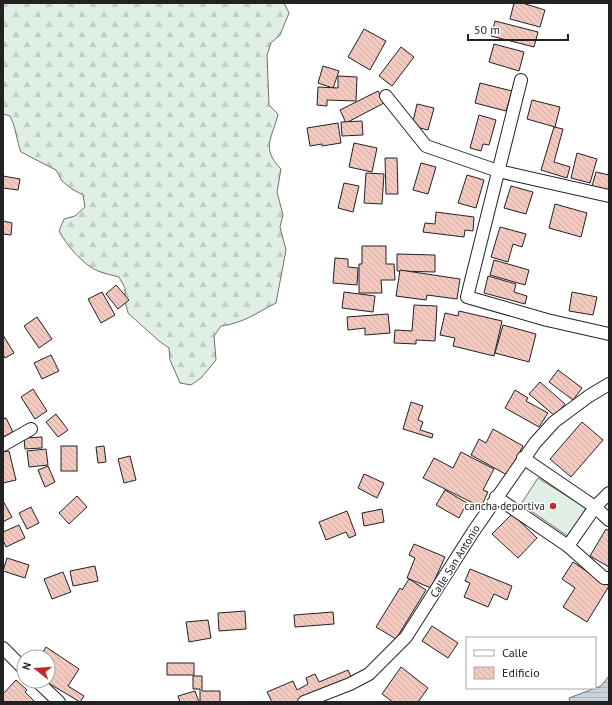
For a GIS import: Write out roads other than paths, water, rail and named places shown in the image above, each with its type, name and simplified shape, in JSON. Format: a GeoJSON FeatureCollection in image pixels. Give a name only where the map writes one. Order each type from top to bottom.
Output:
{"type":"FeatureCollection","features":[{"type":"Feature","properties":{"kind":"street"},"geometry":{"type":"LineString","coordinates":[[521,80],[467,297],[547,320],[609,334]]}},
{"type":"Feature","properties":{"kind":"street"},"geometry":{"type":"LineString","coordinates":[[386,96],[426,146],[498,171],[609,196]]}},
{"type":"Feature","properties":{"kind":"street","name":"Calle San Antonio"},"geometry":{"type":"LineString","coordinates":[[304,702],[350,684],[369,674],[406,636],[496,496],[524,458],[554,422],[589,396],[609,384]]}},
{"type":"Feature","properties":{"kind":"street"},"geometry":{"type":"LineString","coordinates":[[3,445],[31,429]]}},
{"type":"Feature","properties":{"kind":"street"},"geometry":{"type":"LineString","coordinates":[[524,458],[595,507],[609,520]]}},
{"type":"Feature","properties":{"kind":"street"},"geometry":{"type":"LineString","coordinates":[[568,546],[595,507],[609,493]]}},
{"type":"Feature","properties":{"kind":"street"},"geometry":{"type":"LineString","coordinates":[[496,496],[568,546],[604,578],[609,578]]}},
{"type":"Feature","properties":{"kind":"street"},"geometry":{"type":"LineString","coordinates":[[3,648],[16,661]]}},
{"type":"Feature","properties":{"kind":"street"},"geometry":{"type":"LineString","coordinates":[[45,689],[59,702]]}},
{"type":"Feature","properties":{"kind":"place","name":"cancha deportiva"},"geometry":{"type":"Point","coordinates":[553,506]}}]}
